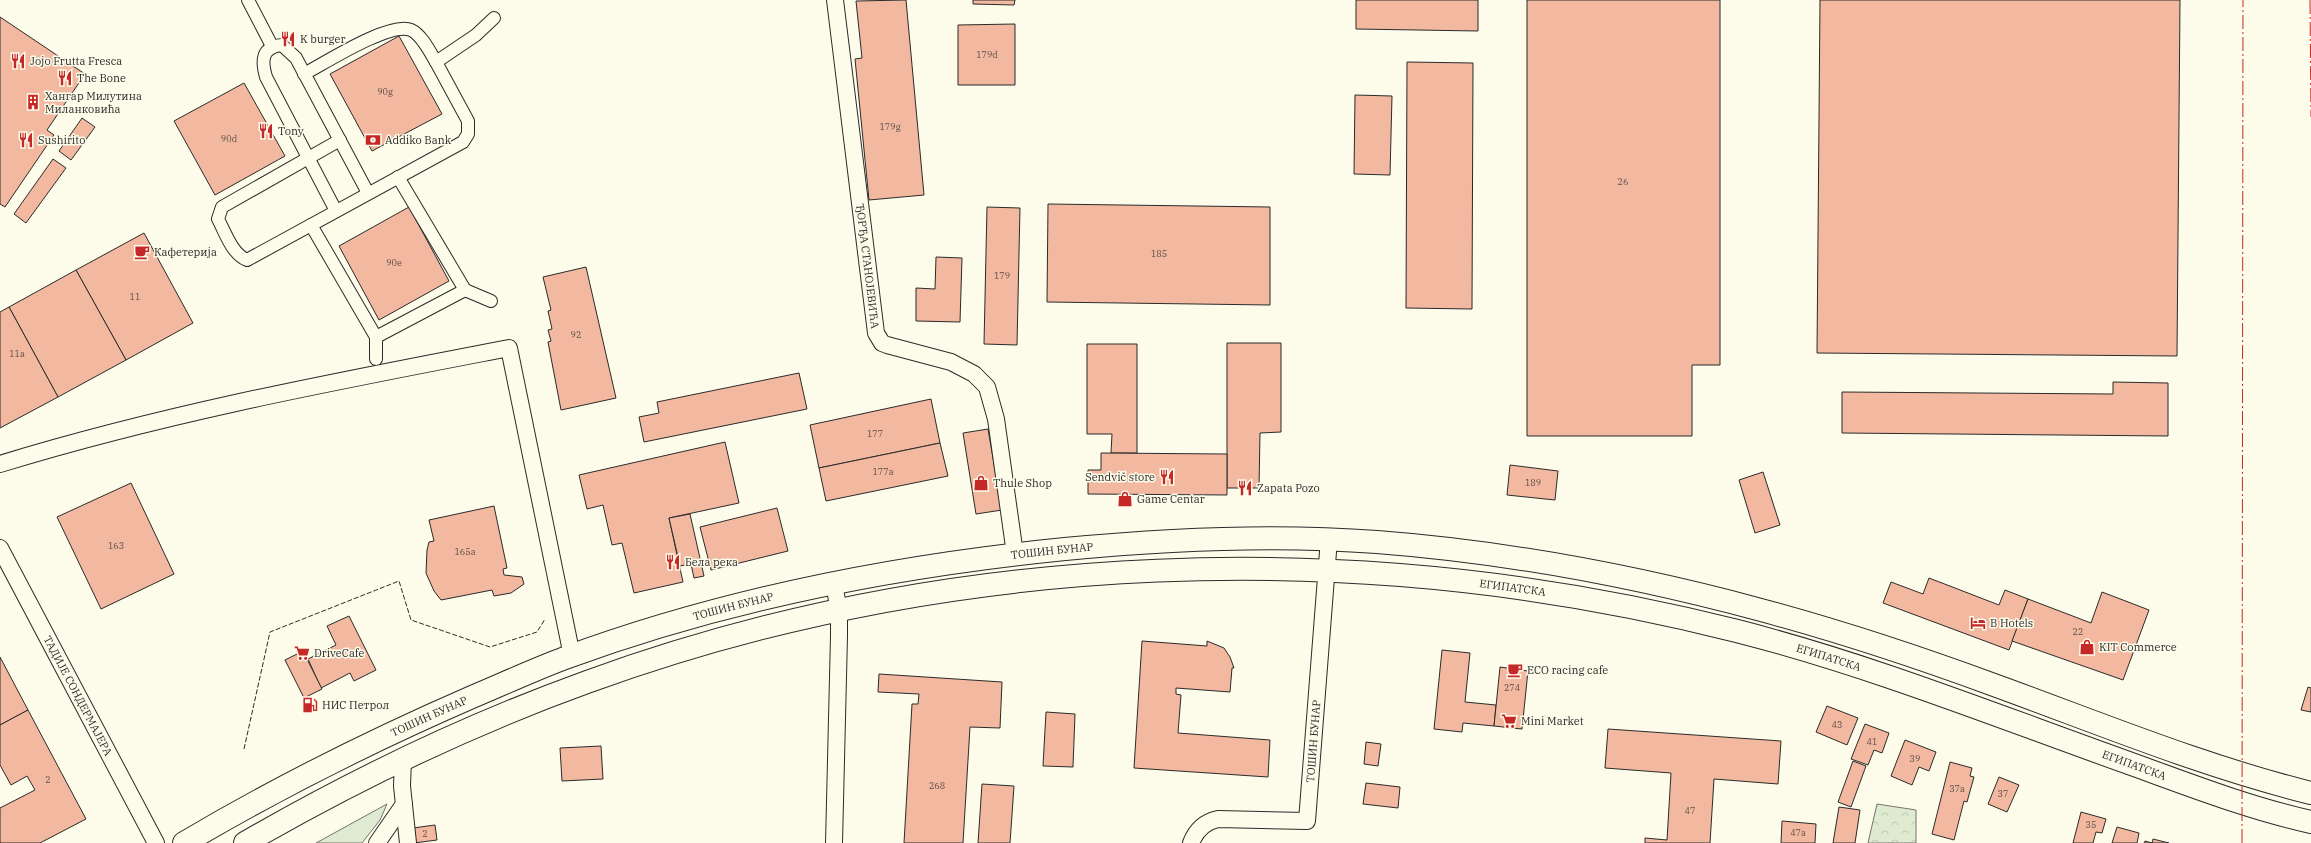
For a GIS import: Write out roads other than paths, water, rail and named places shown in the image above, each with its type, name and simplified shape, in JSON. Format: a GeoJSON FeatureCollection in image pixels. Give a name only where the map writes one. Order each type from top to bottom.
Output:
{"type":"FeatureCollection","features":[{"type":"Feature","properties":{"kind":"main road","name":"ТОШИН БУНАР"},"geometry":{"type":"LineString","coordinates":[[184,843],[257,800],[401,728],[572,656],[685,620],[780,594],[938,564],[1015,554],[1138,542],[1190,539],[1328,540]]}},
{"type":"Feature","properties":{"kind":"main road"},"geometry":{"type":"LineString","coordinates":[[1328,540],[1399,544],[1542,561],[1642,581],[1760,610],[1920,659],[2188,756],[2311,792]]}},
{"type":"Feature","properties":{"kind":"main road"},"geometry":{"type":"LineString","coordinates":[[244,843],[340,789],[403,759],[586,682],[678,652],[839,611],[975,586],[1095,574],[1276,569],[1327,571]]}},
{"type":"Feature","properties":{"kind":"main road","name":"ЕГИПАТСКА"},"geometry":{"type":"LineString","coordinates":[[1327,571],[1459,581],[1567,596],[1639,609],[1736,631],[1895,679],[2180,782],[2262,809],[2311,822]]}},
{"type":"Feature","properties":{"kind":"street"},"geometry":{"type":"LineString","coordinates":[[248,0],[272,46]]}},
{"type":"Feature","properties":{"kind":"street","name":"ЂОРЂА СТАНОЈЕВИЋА"},"geometry":{"type":"LineString","coordinates":[[835,0],[876,333],[882,343],[887,345],[937,357],[962,367],[974,374],[986,387],[996,419],[1015,554]]}},
{"type":"Feature","properties":{"kind":"street"},"geometry":{"type":"LineString","coordinates":[[436,62],[476,35],[494,18]]}},
{"type":"Feature","properties":{"kind":"street"},"geometry":{"type":"LineString","coordinates":[[304,74],[380,34],[400,28],[411,30],[418,35],[436,62],[468,121],[468,134],[463,142],[247,260],[236,253],[218,219],[218,212],[222,207],[340,140]]}},
{"type":"Feature","properties":{"kind":"street"},"geometry":{"type":"LineString","coordinates":[[336,211],[266,77],[263,58],[267,50],[272,46],[282,45],[296,58],[368,193]]}},
{"type":"Feature","properties":{"kind":"street"},"geometry":{"type":"LineString","coordinates":[[398,177],[465,290],[491,301]]}},
{"type":"Feature","properties":{"kind":"street"},"geometry":{"type":"LineString","coordinates":[[311,225],[376,337],[376,359]]}},
{"type":"Feature","properties":{"kind":"street"},"geometry":{"type":"LineString","coordinates":[[376,337],[465,290]]}},
{"type":"Feature","properties":{"kind":"street"},"geometry":{"type":"LineString","coordinates":[[0,464],[74,441],[159,420],[508,348],[572,656]]}},
{"type":"Feature","properties":{"kind":"street"},"geometry":{"type":"LineString","coordinates":[[1327,571],[1328,540]]}},
{"type":"Feature","properties":{"kind":"street","name":"ТАДИЈЕ СОНДЕРМАЈЕРА"},"geometry":{"type":"LineString","coordinates":[[0,548],[156,843]]}},
{"type":"Feature","properties":{"kind":"street","name":"ТОШИН БУНАР"},"geometry":{"type":"LineString","coordinates":[[1191,843],[1200,828],[1206,823],[1218,819],[1307,821],[1327,571]]}},
{"type":"Feature","properties":{"kind":"street"},"geometry":{"type":"LineString","coordinates":[[834,584],[839,611],[834,843]]}},
{"type":"Feature","properties":{"kind":"street"},"geometry":{"type":"LineString","coordinates":[[403,759],[404,804],[408,843]]}},
{"type":"Feature","properties":{"kind":"street"},"geometry":{"type":"LineString","coordinates":[[377,843],[404,804]]}},
{"type":"Feature","properties":{"kind":"place","name":"K burger"},"geometry":{"type":"Point","coordinates":[288,39]}},
{"type":"Feature","properties":{"kind":"place","name":"Jojo Frutta Fresca"},"geometry":{"type":"Point","coordinates":[18,61]}},
{"type":"Feature","properties":{"kind":"place","name":"The Bone"},"geometry":{"type":"Point","coordinates":[65,78]}},
{"type":"Feature","properties":{"kind":"place","name":"Хангар Милутина Миланковића"},"geometry":{"type":"Point","coordinates":[33,102]}},
{"type":"Feature","properties":{"kind":"place","name":"Tony"},"geometry":{"type":"Point","coordinates":[266,131]}},
{"type":"Feature","properties":{"kind":"place","name":"Sushirito"},"geometry":{"type":"Point","coordinates":[26,140]}},
{"type":"Feature","properties":{"kind":"place","name":"Addiko Bank"},"geometry":{"type":"Point","coordinates":[373,140]}},
{"type":"Feature","properties":{"kind":"place","name":"Кафетерија"},"geometry":{"type":"Point","coordinates":[142,252]}},
{"type":"Feature","properties":{"kind":"place","name":"Sendvič store"},"geometry":{"type":"Point","coordinates":[1167,477]}},
{"type":"Feature","properties":{"kind":"place","name":"Thule Shop"},"geometry":{"type":"Point","coordinates":[981,483]}},
{"type":"Feature","properties":{"kind":"place","name":"Zapata Pozo"},"geometry":{"type":"Point","coordinates":[1245,488]}},
{"type":"Feature","properties":{"kind":"place","name":"Game Centar"},"geometry":{"type":"Point","coordinates":[1125,499]}},
{"type":"Feature","properties":{"kind":"place","name":"Бела река"},"geometry":{"type":"Point","coordinates":[673,562]}},
{"type":"Feature","properties":{"kind":"place","name":"B Hotels"},"geometry":{"type":"Point","coordinates":[1978,623]}},
{"type":"Feature","properties":{"kind":"place","name":"KIT Commerce"},"geometry":{"type":"Point","coordinates":[2087,647]}},
{"type":"Feature","properties":{"kind":"place","name":"DriveCafe"},"geometry":{"type":"Point","coordinates":[302,653]}},
{"type":"Feature","properties":{"kind":"place","name":"ECO racing cafe"},"geometry":{"type":"Point","coordinates":[1515,670]}},
{"type":"Feature","properties":{"kind":"place","name":"НИС Петрол"},"geometry":{"type":"Point","coordinates":[310,705]}},
{"type":"Feature","properties":{"kind":"place","name":"Mini Market"},"geometry":{"type":"Point","coordinates":[1509,721]}}]}
